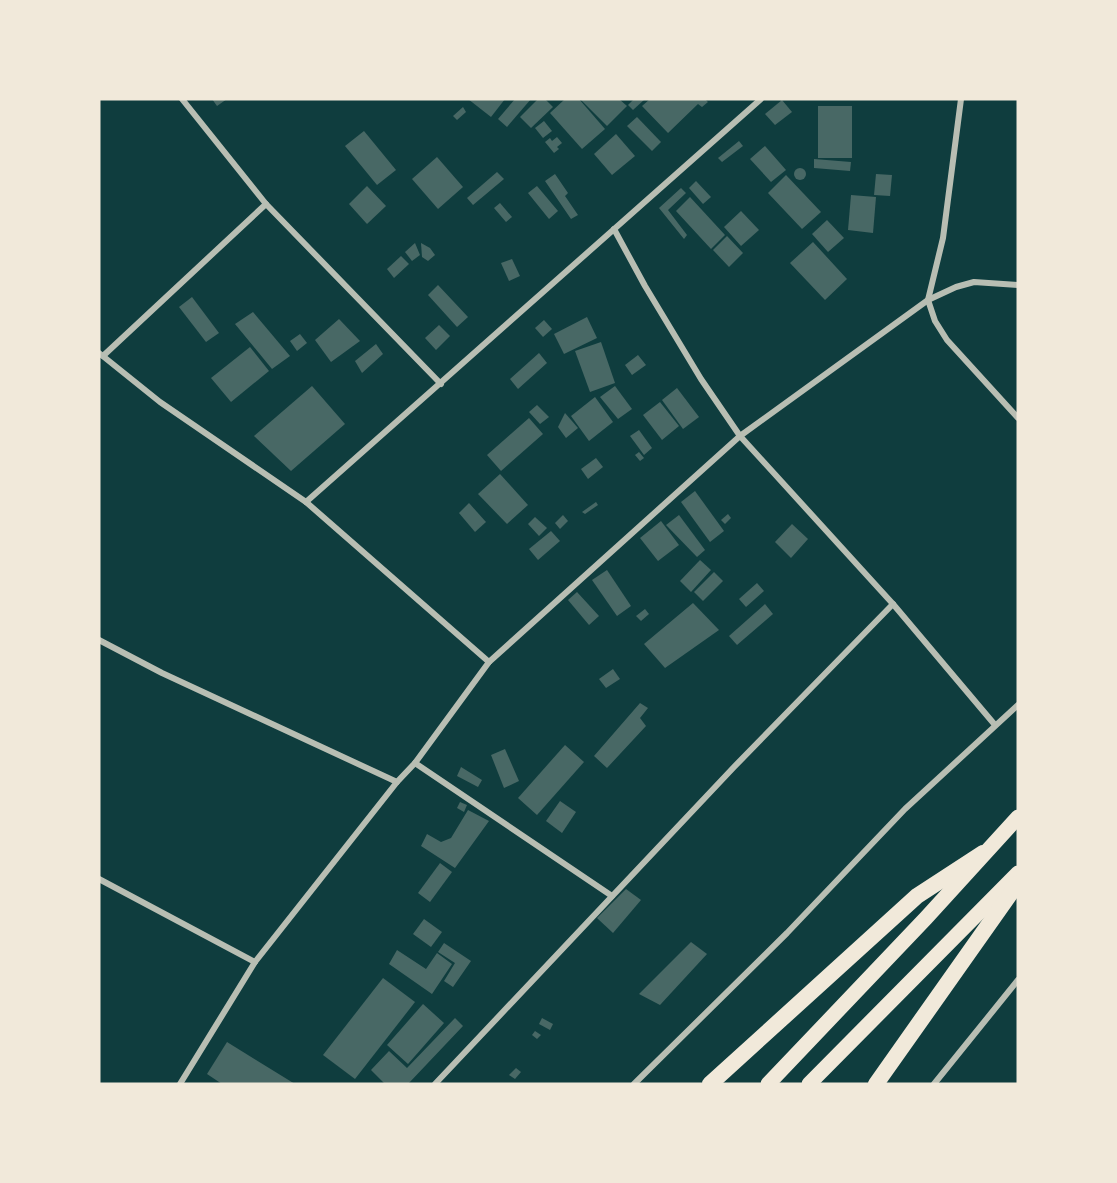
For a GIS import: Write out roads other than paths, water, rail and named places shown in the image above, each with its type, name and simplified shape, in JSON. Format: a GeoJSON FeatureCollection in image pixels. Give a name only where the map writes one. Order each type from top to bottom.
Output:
{"type":"FeatureCollection","features":[{"type":"Feature","properties":{"kind":"highway"},"geometry":{"type":"LineString","coordinates":[[710,1084],[917,896],[983,853]]}},
{"type":"Feature","properties":{"kind":"highway"},"geometry":{"type":"LineString","coordinates":[[876,1084],[1018,883]]}},
{"type":"Feature","properties":{"kind":"main road"},"geometry":{"type":"LineString","coordinates":[[768,1084],[927,918],[983,853],[1018,817]]}},
{"type":"Feature","properties":{"kind":"main road"},"geometry":{"type":"LineString","coordinates":[[809,1084],[1018,873]]}},
{"type":"Feature","properties":{"kind":"street"},"geometry":{"type":"LineString","coordinates":[[182,99],[266,204],[441,384]]}},
{"type":"Feature","properties":{"kind":"street"},"geometry":{"type":"LineString","coordinates":[[306,502],[761,99]]}},
{"type":"Feature","properties":{"kind":"street"},"geometry":{"type":"LineString","coordinates":[[961,99],[942,238],[928,300],[935,321],[947,340],[1018,418]]}},
{"type":"Feature","properties":{"kind":"street"},"geometry":{"type":"LineString","coordinates":[[266,204],[101,354],[160,402],[306,502],[489,662]]}},
{"type":"Feature","properties":{"kind":"street"},"geometry":{"type":"LineString","coordinates":[[614,228],[645,286],[701,379],[740,436],[893,604],[995,724]]}},
{"type":"Feature","properties":{"kind":"street"},"geometry":{"type":"LineString","coordinates":[[180,1084],[255,962],[397,782],[415,763],[489,662],[740,436],[928,300],[956,287],[974,282],[1018,285]]}},
{"type":"Feature","properties":{"kind":"street"},"geometry":{"type":"LineString","coordinates":[[435,1084],[734,767],[893,604]]}},
{"type":"Feature","properties":{"kind":"street"},"geometry":{"type":"LineString","coordinates":[[99,640],[162,673],[397,782]]}},
{"type":"Feature","properties":{"kind":"street"},"geometry":{"type":"LineString","coordinates":[[634,1084],[787,933],[905,809],[1018,705]]}},
{"type":"Feature","properties":{"kind":"street"},"geometry":{"type":"LineString","coordinates":[[415,763],[612,896]]}},
{"type":"Feature","properties":{"kind":"street"},"geometry":{"type":"LineString","coordinates":[[99,879],[255,962]]}},
{"type":"Feature","properties":{"kind":"street"},"geometry":{"type":"LineString","coordinates":[[934,1084],[1018,980]]}}]}
